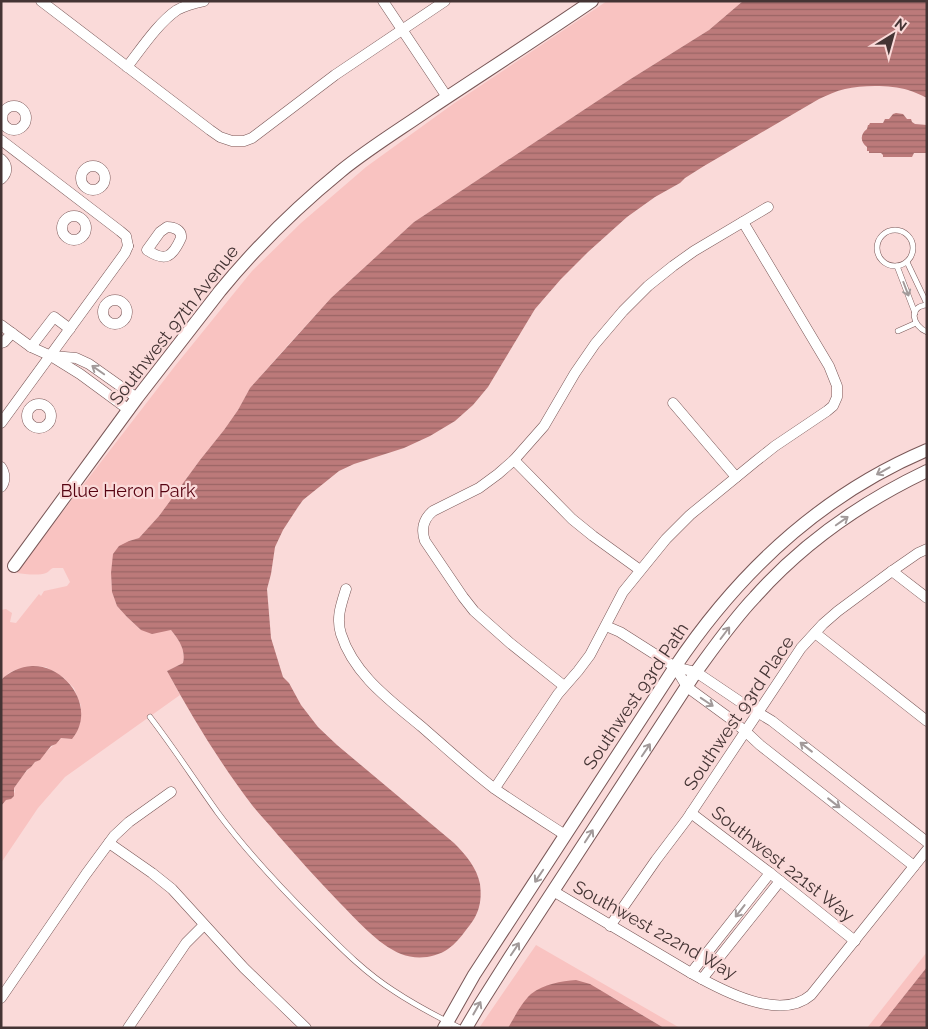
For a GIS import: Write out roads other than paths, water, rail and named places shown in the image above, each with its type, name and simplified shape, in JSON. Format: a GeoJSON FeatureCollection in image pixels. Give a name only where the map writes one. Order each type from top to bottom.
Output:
{"type":"FeatureCollection","features":[{"type":"Feature","properties":{"kind":"street"},"geometry":{"type":"LineString","coordinates":[[41,1],[215,134],[239,142],[261,133],[321,85],[445,1]]}},
{"type":"Feature","properties":{"kind":"street"},"geometry":{"type":"LineString","coordinates":[[127,67],[168,18],[188,5],[204,1]]}},
{"type":"Feature","properties":{"kind":"street"},"geometry":{"type":"LineString","coordinates":[[383,1],[447,97]]}},
{"type":"Feature","properties":{"kind":"street","name":"Southwest 97th Avenue"},"geometry":{"type":"LineString","coordinates":[[14,566],[137,398],[229,279],[275,230],[342,170],[447,97],[592,1]]}},
{"type":"Feature","properties":{"kind":"street"},"geometry":{"type":"LineString","coordinates":[[1,140],[90,208],[128,240],[125,253],[1,423]]}},
{"type":"Feature","properties":{"kind":"street"},"geometry":{"type":"LineString","coordinates":[[1,179],[7,170],[2,159],[12,148]]}},
{"type":"Feature","properties":{"kind":"street"},"geometry":{"type":"LineString","coordinates":[[77,198],[86,187]]}},
{"type":"Feature","properties":{"kind":"street"},"geometry":{"type":"LineString","coordinates":[[564,686],[510,643],[474,611],[424,538],[423,529],[425,521],[431,512],[483,485],[514,460],[544,426],[585,358],[600,338],[648,286],[673,266],[706,244],[768,207]]}},
{"type":"Feature","properties":{"kind":"street"},"geometry":{"type":"LineString","coordinates":[[82,219],[90,208]]}},
{"type":"Feature","properties":{"kind":"street"},"geometry":{"type":"LineString","coordinates":[[495,788],[564,686],[587,660],[619,599],[666,539],[682,521],[736,477],[775,446],[830,409],[835,402],[838,389],[836,380],[743,222]]}},
{"type":"Feature","properties":{"kind":"street"},"geometry":{"type":"LineString","coordinates":[[128,246],[147,250]]}},
{"type":"Feature","properties":{"kind":"street"},"geometry":{"type":"LineString","coordinates":[[95,296],[106,304]]}},
{"type":"Feature","properties":{"kind":"street"},"geometry":{"type":"LineString","coordinates":[[31,347],[54,317],[70,329]]}},
{"type":"Feature","properties":{"kind":"street"},"geometry":{"type":"LineString","coordinates":[[1,325],[31,347],[51,356],[80,374],[129,410]]}},
{"type":"Feature","properties":{"kind":"street"},"geometry":{"type":"LineString","coordinates":[[1,344],[12,333]]}},
{"type":"Feature","properties":{"kind":"street"},"geometry":{"type":"LineString","coordinates":[[51,356],[76,358],[89,364],[137,398]]}},
{"type":"Feature","properties":{"kind":"street"},"geometry":{"type":"LineString","coordinates":[[18,399],[30,408]]}},
{"type":"Feature","properties":{"kind":"street"},"geometry":{"type":"LineString","coordinates":[[673,403],[736,477]]}},
{"type":"Feature","properties":{"kind":"street","name":"Southwest 93rd Path"},"geometry":{"type":"LineString","coordinates":[[445,1024],[474,975],[675,667],[697,634],[733,591],[759,563],[818,513],[882,471],[927,450]]}},
{"type":"Feature","properties":{"kind":"street"},"geometry":{"type":"LineString","coordinates":[[514,460],[572,519],[640,570]]}},
{"type":"Feature","properties":{"kind":"street"},"geometry":{"type":"LineString","coordinates":[[1,466],[4,472],[4,484],[1,487]]}},
{"type":"Feature","properties":{"kind":"street","name":"Southwest 93rd Path"},"geometry":{"type":"LineString","coordinates":[[466,1028],[696,672],[743,610],[797,555],[827,531],[891,489],[927,471]]}},
{"type":"Feature","properties":{"kind":"street","name":"Southwest 93rd Place"},"geometry":{"type":"LineString","coordinates":[[610,926],[691,813],[796,655],[838,611],[892,571],[927,549]]}},
{"type":"Feature","properties":{"kind":"street"},"geometry":{"type":"LineString","coordinates":[[892,571],[927,598]]}},
{"type":"Feature","properties":{"kind":"street"},"geometry":{"type":"LineString","coordinates":[[346,589],[338,612],[340,633],[361,670],[375,687],[476,774],[565,835]]}},
{"type":"Feature","properties":{"kind":"street"},"geometry":{"type":"LineString","coordinates":[[606,626],[620,632],[675,667],[696,672],[772,721],[927,842]]}},
{"type":"Feature","properties":{"kind":"street"},"geometry":{"type":"LineString","coordinates":[[815,633],[927,721]]}},
{"type":"Feature","properties":{"kind":"street"},"geometry":{"type":"LineString","coordinates":[[675,667],[687,687],[728,716],[760,745],[914,866]]}},
{"type":"Feature","properties":{"kind":"street"},"geometry":{"type":"LineString","coordinates":[[1,998],[118,832],[171,792]]}},
{"type":"Feature","properties":{"kind":"street","name":"Southwest 221st Way"},"geometry":{"type":"LineString","coordinates":[[691,813],[780,880],[855,941]]}},
{"type":"Feature","properties":{"kind":"street"},"geometry":{"type":"LineString","coordinates":[[109,843],[177,894],[252,977],[306,1028]]}},
{"type":"Feature","properties":{"kind":"street"},"geometry":{"type":"LineString","coordinates":[[855,941],[927,850]]}},
{"type":"Feature","properties":{"kind":"street"},"geometry":{"type":"LineString","coordinates":[[691,973],[770,873]]}},
{"type":"Feature","properties":{"kind":"street"},"geometry":{"type":"LineString","coordinates":[[702,979],[780,880]]}},
{"type":"Feature","properties":{"kind":"street","name":"Southwest 222nd Way"},"geometry":{"type":"LineString","coordinates":[[553,891],[702,979],[732,993],[768,1004],[785,1006],[800,1002],[811,995],[855,941]]}},
{"type":"Feature","properties":{"kind":"street"},"geometry":{"type":"LineString","coordinates":[[128,1028],[190,938],[204,925]]}},
{"type":"Feature","properties":{"kind":"lane"},"geometry":{"type":"LineString","coordinates":[[891,230],[903,231],[912,240],[913,252],[907,262],[902,265],[891,266],[881,260],[877,249],[881,237],[885,233],[891,230]]}},
{"type":"Feature","properties":{"kind":"lane"},"geometry":{"type":"LineString","coordinates":[[907,262],[927,305],[920,306],[915,313],[914,319],[918,326],[926,333]]}},
{"type":"Feature","properties":{"kind":"lane"},"geometry":{"type":"LineString","coordinates":[[897,266],[915,313]]}},
{"type":"Feature","properties":{"kind":"lane"},"geometry":{"type":"LineString","coordinates":[[898,331],[916,323]]}},
{"type":"Feature","properties":{"kind":"lane"},"geometry":{"type":"LineString","coordinates":[[150,717],[219,814],[284,892],[342,950],[369,973],[445,1024],[460,1028]]}},
{"type":"Feature","properties":{"kind":"park label","name":"Blue Heron Park"},"geometry":{"type":"Point","coordinates":[128,491]}}]}
